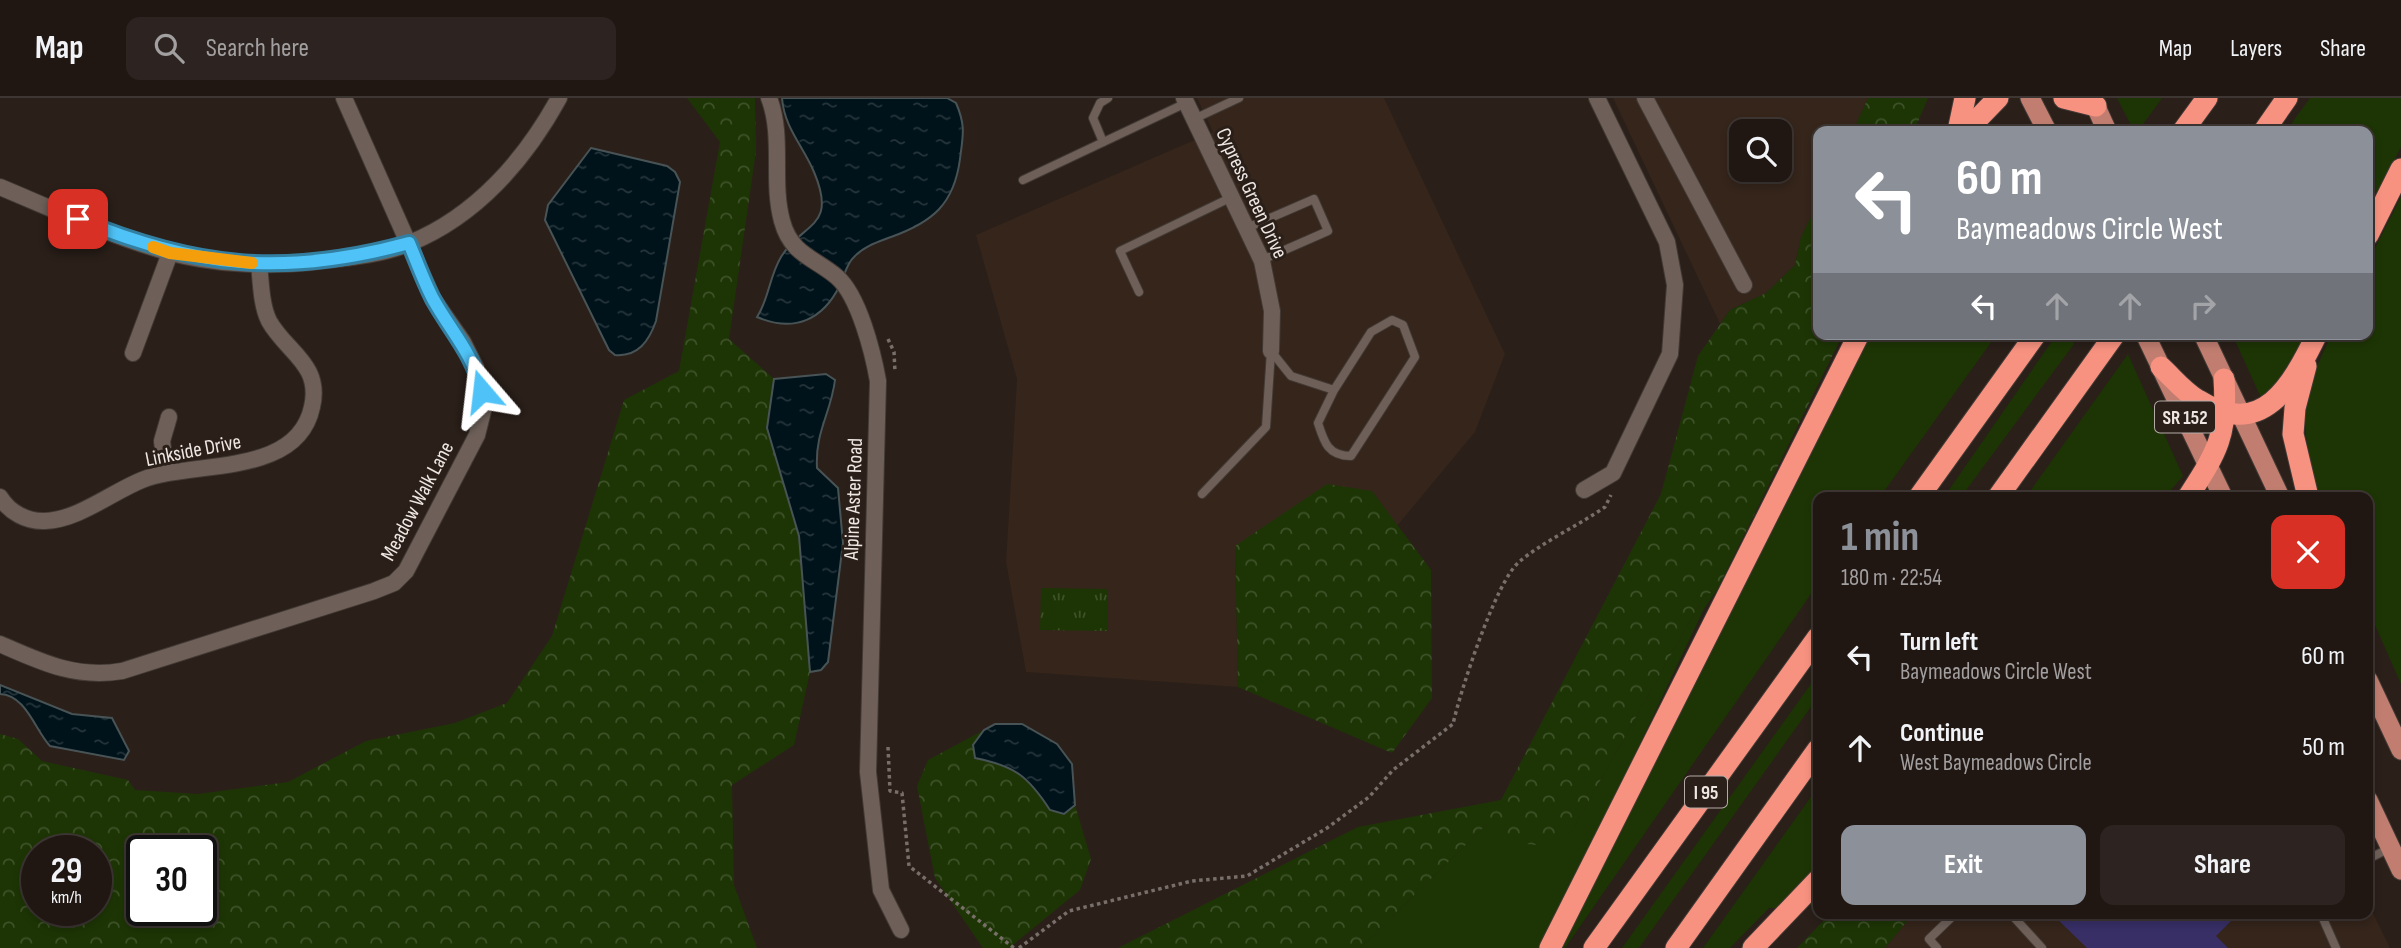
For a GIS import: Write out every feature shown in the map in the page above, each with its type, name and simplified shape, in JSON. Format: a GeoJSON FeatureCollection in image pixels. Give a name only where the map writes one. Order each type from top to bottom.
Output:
{"type":"FeatureCollection","features":[{"type":"Feature","properties":{"kind":"highway"},"geometry":{"type":"LineString","coordinates":[[1959,126],[1965,98]]}},
{"type":"Feature","properties":{"kind":"highway"},"geometry":{"type":"LineString","coordinates":[[1971,126],[1998,98]]}},
{"type":"Feature","properties":{"kind":"highway"},"geometry":{"type":"LineString","coordinates":[[2064,98],[2094,102]]}},
{"type":"Feature","properties":{"kind":"highway"},"geometry":{"type":"LineString","coordinates":[[2187,126],[2207,98]]}},
{"type":"Feature","properties":{"kind":"highway"},"geometry":{"type":"LineString","coordinates":[[2267,126],[2287,98]]}},
{"type":"Feature","properties":{"kind":"highway"},"geometry":{"type":"LineString","coordinates":[[2373,225],[2401,169]]}},
{"type":"Feature","properties":{"kind":"highway"},"geometry":{"type":"LineString","coordinates":[[1550,948],[1856,340]]}},
{"type":"Feature","properties":{"kind":"highway"},"geometry":{"type":"LineString","coordinates":[[1923,492],[2032,340]]}},
{"type":"Feature","properties":{"kind":"highway"},"geometry":{"type":"LineString","coordinates":[[2002,492],[2111,340]]}},
{"type":"Feature","properties":{"kind":"highway"},"geometry":{"type":"LineString","coordinates":[[2161,367],[2198,400],[2234,413],[2264,410],[2276,401],[2314,340]]}},
{"type":"Feature","properties":{"kind":"highway"},"geometry":{"type":"LineString","coordinates":[[2307,492],[2293,435],[2295,408],[2314,340]]}},
{"type":"Feature","properties":{"kind":"highway"},"geometry":{"type":"LineString","coordinates":[[2191,492],[2208,466],[2234,413],[2224,379]]}},
{"type":"Feature","properties":{"kind":"highway","name":"I 95"},"geometry":{"type":"LineString","coordinates":[[1594,948],[1813,644]]}},
{"type":"Feature","properties":{"kind":"highway"},"geometry":{"type":"LineString","coordinates":[[1676,948],[1813,756]]}},
{"type":"Feature","properties":{"kind":"highway"},"geometry":{"type":"LineString","coordinates":[[1753,948],[1813,885]]}},
{"type":"Feature","properties":{"kind":"main road"},"geometry":{"type":"LineString","coordinates":[[2031,98],[2045,126]]}},
{"type":"Feature","properties":{"kind":"main road"},"geometry":{"type":"LineString","coordinates":[[2094,102],[2105,126]]}},
{"type":"Feature","properties":{"kind":"main road","name":"SR 152"},"geometry":{"type":"LineString","coordinates":[[2148,340],[2221,492]]}},
{"type":"Feature","properties":{"kind":"main road","name":"SR 152"},"geometry":{"type":"LineString","coordinates":[[2206,340],[2224,379]]}},
{"type":"Feature","properties":{"kind":"main road","name":"SR 152"},"geometry":{"type":"LineString","coordinates":[[2234,413],[2277,492]]}},
{"type":"Feature","properties":{"kind":"main road"},"geometry":{"type":"LineString","coordinates":[[2373,691],[2401,750]]}},
{"type":"Feature","properties":{"kind":"main road"},"geometry":{"type":"LineString","coordinates":[[2373,811],[2401,870]]}},
{"type":"Feature","properties":{"kind":"street","name":"Meadow Walk Lane"},"geometry":{"type":"LineString","coordinates":[[0,644],[77,674],[100,675],[122,671],[394,583],[406,570],[477,435],[482,411],[476,368],[463,342],[433,299],[344,98]]}},
{"type":"Feature","properties":{"kind":"street"},"geometry":{"type":"LineString","coordinates":[[2,193],[170,253],[259,264],[359,257],[409,243],[454,220],[501,179],[536,137],[559,98]]}},
{"type":"Feature","properties":{"kind":"street","name":"Alpine Aster Road"},"geometry":{"type":"LineString","coordinates":[[769,98],[778,143],[782,220],[791,241],[811,261],[838,277],[853,301],[873,351],[877,381],[867,772],[881,890],[901,930]]}},
{"type":"Feature","properties":{"kind":"street"},"geometry":{"type":"LineString","coordinates":[[1584,490],[1612,473],[1670,354],[1675,285],[1667,242],[1597,98]]}},
{"type":"Feature","properties":{"kind":"street"},"geometry":{"type":"LineString","coordinates":[[1645,98],[1744,285]]}},
{"type":"Feature","properties":{"kind":"street","name":"Cypress Green Drive"},"geometry":{"type":"LineString","coordinates":[[1185,100],[1262,261],[1272,311],[1271,351]]}},
{"type":"Feature","properties":{"kind":"street"},"geometry":{"type":"LineString","coordinates":[[133,353],[170,253]]}},
{"type":"Feature","properties":{"kind":"street","name":"Linkside Drive"},"geometry":{"type":"LineString","coordinates":[[0,497],[13,512],[30,520],[46,522],[64,517],[142,480],[166,472],[233,465],[280,449],[306,424],[312,408],[310,374],[301,357],[269,320],[259,264]]}},
{"type":"Feature","properties":{"kind":"street"},"geometry":{"type":"LineString","coordinates":[[166,472],[162,441],[169,417]]}},
{"type":"Feature","properties":{"kind":"lane"},"geometry":{"type":"LineString","coordinates":[[1102,142],[1093,118],[1100,103],[1108,98]]}},
{"type":"Feature","properties":{"kind":"lane"},"geometry":{"type":"LineString","coordinates":[[1194,119],[1239,98]]}},
{"type":"Feature","properties":{"kind":"lane"},"geometry":{"type":"LineString","coordinates":[[1023,180],[1185,100]]}},
{"type":"Feature","properties":{"kind":"lane"},"geometry":{"type":"LineString","coordinates":[[1139,292],[1120,251],[1232,197]]}},
{"type":"Feature","properties":{"kind":"lane"},"geometry":{"type":"LineString","coordinates":[[1247,228],[1314,199],[1328,231],[1262,261]]}},
{"type":"Feature","properties":{"kind":"lane"},"geometry":{"type":"LineString","coordinates":[[1392,320],[1404,325],[1415,357],[1351,456],[1338,456],[1325,445],[1318,423],[1334,390],[1371,332],[1392,320]]}},
{"type":"Feature","properties":{"kind":"lane"},"geometry":{"type":"LineString","coordinates":[[1271,351],[1292,376],[1334,390]]}},
{"type":"Feature","properties":{"kind":"lane"},"geometry":{"type":"LineString","coordinates":[[1202,494],[1266,427],[1271,351]]}},
{"type":"Feature","properties":{"kind":"lane"},"geometry":{"type":"LineString","coordinates":[[2373,856],[2390,848]]}},
{"type":"Feature","properties":{"kind":"lane"},"geometry":{"type":"LineString","coordinates":[[1937,948],[1929,939],[1950,919]]}},
{"type":"Feature","properties":{"kind":"lane"},"geometry":{"type":"LineString","coordinates":[[2016,919],[2042,948]]}},
{"type":"Feature","properties":{"kind":"lane"},"geometry":{"type":"LineString","coordinates":[[2323,919],[2336,948]]}},
{"type":"Feature","properties":{"kind":"path"},"geometry":{"type":"LineString","coordinates":[[909,866],[1016,948],[1069,911],[1192,881],[1247,876],[1327,828],[1369,797],[1393,771],[1453,724],[1461,687],[1504,584],[1517,562],[1605,507],[1615,487]]}},
{"type":"Feature","properties":{"kind":"shaded area"},"geometry":{"type":"Polygon","coordinates":[[[1197,98],[1384,98],[1505,354],[1475,432],[1397,526],[1372,491],[1235,546],[1238,687],[1026,672],[1006,562],[1017,379],[976,235],[1213,132],[1197,98]]]}},
{"type":"Feature","properties":{"kind":"shaded area"},"geometry":{"type":"Polygon","coordinates":[[[1613,98],[1868,98],[1855,126],[1813,126],[1813,213],[1801,237],[1795,265],[1766,293],[1730,310],[1720,324],[1613,98]]]}},
{"type":"Feature","properties":{"kind":"shaded area"},"geometry":{"type":"Polygon","coordinates":[[[2373,913],[2390,948],[1885,948],[1909,919],[2373,919],[2373,913]]]}},
{"type":"Feature","properties":{"kind":"green space"},"geometry":{"type":"Polygon","coordinates":[[[687,98],[755,98],[756,151],[729,339],[774,379],[767,428],[799,536],[810,672],[794,745],[732,785],[734,885],[757,948],[0,948],[0,734],[18,739],[42,761],[128,780],[135,790],[198,794],[288,782],[366,741],[455,723],[507,703],[552,636],[624,400],[679,371],[720,142],[687,98]]]}},
{"type":"Feature","properties":{"kind":"green space"},"geometry":{"type":"Polygon","coordinates":[[[1868,98],[1928,98],[1916,126],[1855,126],[1868,98]]]}},
{"type":"Feature","properties":{"kind":"green space"},"geometry":{"type":"Polygon","coordinates":[[[2117,98],[2162,98],[2142,126],[2131,126],[2117,98]]]}},
{"type":"Feature","properties":{"kind":"green space"},"geometry":{"type":"Polygon","coordinates":[[[2310,98],[2401,98],[2401,147],[2373,203],[2373,126],[2290,126],[2310,98]]]}},
{"type":"Feature","properties":{"kind":"green space"},"geometry":{"type":"Polygon","coordinates":[[[2401,197],[2401,684],[2373,620],[2373,492],[2317,492],[2306,431],[2308,397],[2329,340],[2373,340],[2373,252],[2401,197]]]}},
{"type":"Feature","properties":{"kind":"green space"},"geometry":{"type":"Polygon","coordinates":[[[1813,213],[1813,340],[1840,340],[1717,590],[1704,596],[1569,836],[1536,845],[1505,842],[1487,824],[1360,948],[1118,948],[1358,827],[1501,800],[1661,494],[1698,356],[1730,310],[1766,293],[1795,265],[1801,237],[1813,213]]]}},
{"type":"Feature","properties":{"kind":"green space"},"geometry":{"type":"Polygon","coordinates":[[[1867,340],[1993,340],[1884,492],[1813,492],[1813,591],[1565,948],[1559,948],[1867,340]]]}},
{"type":"Feature","properties":{"kind":"green space"},"geometry":{"type":"Polygon","coordinates":[[[2053,340],[2072,340],[2074,344],[1965,492],[1947,492],[2053,340]]]}},
{"type":"Feature","properties":{"kind":"green space"},"geometry":{"type":"Polygon","coordinates":[[[2235,340],[2304,340],[2285,377],[2262,400],[2235,340]]]}},
{"type":"Feature","properties":{"kind":"green space"},"geometry":{"type":"Polygon","coordinates":[[[2128,354],[2183,476],[2169,492],[2030,492],[2128,354]]]}},
{"type":"Feature","properties":{"kind":"green space"},"geometry":{"type":"Polygon","coordinates":[[[1327,484],[1372,491],[1431,570],[1432,698],[1392,753],[1238,687],[1235,546],[1327,484]]]}},
{"type":"Feature","properties":{"kind":"green space"},"geometry":{"type":"Polygon","coordinates":[[[1041,588],[1108,589],[1108,631],[1040,630],[1041,588]]]}},
{"type":"Feature","properties":{"kind":"green space"},"geometry":{"type":"Polygon","coordinates":[[[1717,590],[1704,609],[1543,948],[1360,948],[1487,824],[1569,836],[1704,596],[1717,590]]]}},
{"type":"Feature","properties":{"kind":"green space"},"geometry":{"type":"Polygon","coordinates":[[[1813,681],[1813,704],[1639,948],[1622,948],[1813,681]]]}},
{"type":"Feature","properties":{"kind":"green space"},"geometry":{"type":"Polygon","coordinates":[[[984,730],[973,745],[975,758],[1001,765],[1019,774],[1050,810],[1064,813],[1075,805],[1091,859],[1080,890],[1009,948],[983,948],[935,878],[917,786],[928,760],[984,730]]]}},
{"type":"Feature","properties":{"kind":"green space"},"geometry":{"type":"Polygon","coordinates":[[[1813,794],[1813,869],[1779,908],[1769,908],[1730,948],[1703,948],[1813,794]]]}},
{"type":"Feature","properties":{"kind":"green space"},"geometry":{"type":"Polygon","coordinates":[[[1825,919],[1909,919],[1885,948],[1797,948],[1825,919]]]}},
{"type":"Feature","properties":{"kind":"water"},"geometry":{"type":"Polygon","coordinates":[[[782,98],[947,98],[956,103],[963,131],[953,188],[939,209],[919,225],[862,250],[849,263],[840,285],[825,307],[806,320],[783,324],[757,317],[781,257],[814,223],[820,215],[822,204],[814,172],[786,118],[782,98]]]}},
{"type":"Feature","properties":{"kind":"water"},"geometry":{"type":"Polygon","coordinates":[[[591,148],[667,166],[675,172],[680,182],[656,321],[642,346],[623,355],[615,355],[609,350],[545,220],[548,205],[591,148]]]}},
{"type":"Feature","properties":{"kind":"water"},"geometry":{"type":"Polygon","coordinates":[[[826,374],[835,380],[818,443],[817,468],[838,488],[843,543],[828,662],[821,670],[810,672],[799,536],[767,428],[774,379],[826,374]]]}},
{"type":"Feature","properties":{"kind":"water"},"geometry":{"type":"Polygon","coordinates":[[[0,685],[72,714],[112,718],[129,751],[124,760],[50,746],[17,700],[0,694],[0,685]]]}},
{"type":"Feature","properties":{"kind":"water"},"geometry":{"type":"Polygon","coordinates":[[[995,724],[1022,724],[1057,744],[1072,764],[1075,805],[1064,814],[1050,810],[1035,789],[1019,774],[1001,765],[975,758],[973,745],[984,730],[995,724]]]}},
{"type":"Feature","properties":{"kind":"building"},"geometry":{"type":"Polygon","coordinates":[[[2057,919],[2233,919],[2216,936],[2228,948],[2087,948],[2057,919]]]}},
{"type":"Feature","properties":{"kind":"slow traffic"},"geometry":{"type":"LineString","coordinates":[[153,247],[170,253],[252,263]]}},
{"type":"Feature","properties":{"kind":"route"},"geometry":{"type":"LineString","coordinates":[[78,219],[170,253],[239,263],[289,264],[359,257],[409,243],[433,299],[463,342],[476,368],[482,391]]}}]}
